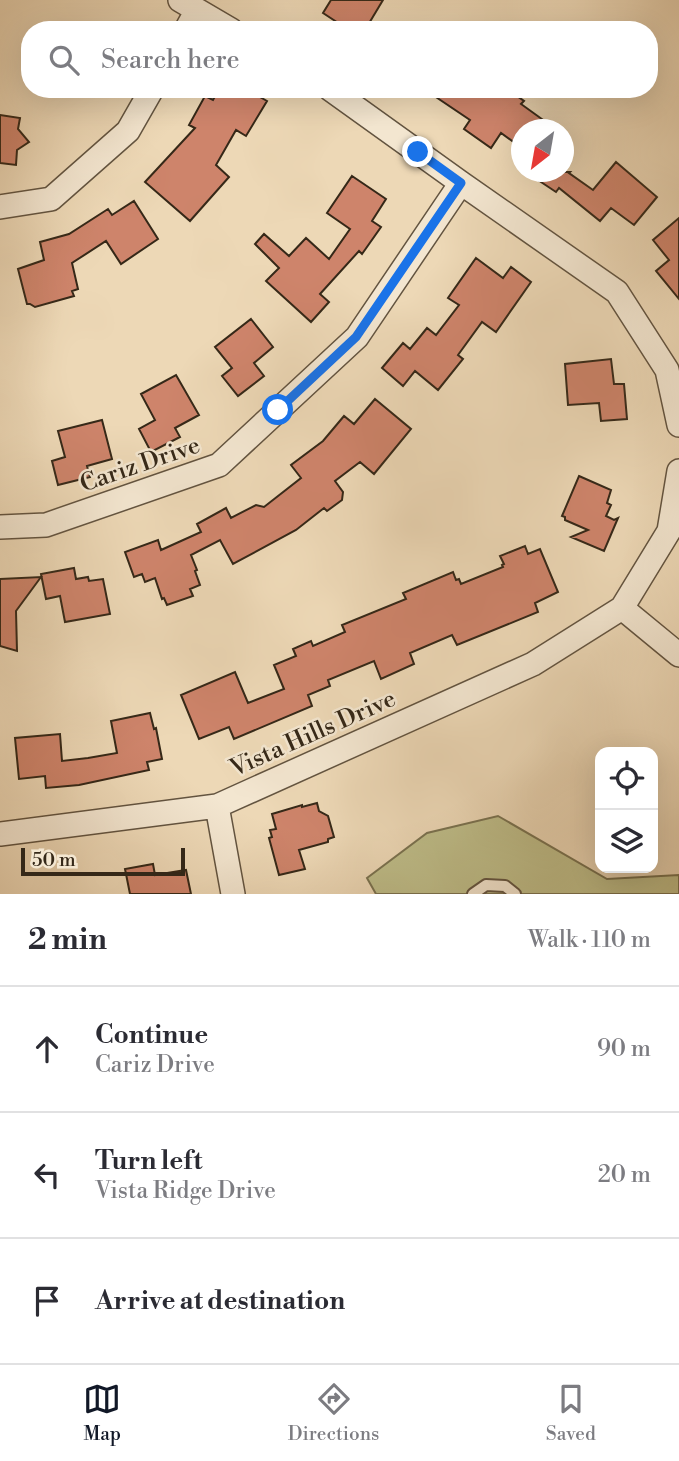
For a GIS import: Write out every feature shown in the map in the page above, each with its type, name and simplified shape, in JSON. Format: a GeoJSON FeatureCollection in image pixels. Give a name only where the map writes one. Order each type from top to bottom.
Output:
{"type":"FeatureCollection","features":[{"type":"Feature","properties":{"kind":"street"},"geometry":{"type":"LineString","coordinates":[[188,13],[208,21]]}},
{"type":"Feature","properties":{"kind":"street"},"geometry":{"type":"LineString","coordinates":[[0,207],[51,199],[128,131],[147,98]]}},
{"type":"Feature","properties":{"kind":"street"},"geometry":{"type":"LineString","coordinates":[[343,98],[617,292],[667,370],[679,425]]}},
{"type":"Feature","properties":{"kind":"street","name":"Cariz Drive"},"geometry":{"type":"LineString","coordinates":[[0,527],[46,525],[219,465],[356,337],[461,183]]}},
{"type":"Feature","properties":{"kind":"street"},"geometry":{"type":"LineString","coordinates":[[679,471],[669,530],[622,608],[679,655]]}},
{"type":"Feature","properties":{"kind":"street","name":"Vista Hills Drive"},"geometry":{"type":"LineString","coordinates":[[0,834],[217,806],[533,664],[622,608]]}},
{"type":"Feature","properties":{"kind":"street"},"geometry":{"type":"LineString","coordinates":[[217,806],[233,894]]}},
{"type":"Feature","properties":{"kind":"lane"},"geometry":{"type":"LineString","coordinates":[[472,894],[486,885],[505,886],[515,894]]}},
{"type":"Feature","properties":{"kind":"shaded area"},"geometry":{"type":"Polygon","coordinates":[[[498,816],[607,879],[679,875],[679,894],[376,894],[367,878],[427,833],[498,816]]]}},
{"type":"Feature","properties":{"kind":"building"},"geometry":{"type":"Polygon","coordinates":[[[331,0],[383,0],[370,21],[335,21],[323,13],[331,0]]]}},
{"type":"Feature","properties":{"kind":"building"},"geometry":{"type":"Polygon","coordinates":[[[204,98],[262,98],[267,101],[246,136],[236,130],[216,165],[229,177],[190,221],[145,182],[195,128],[189,125],[204,98]]]}},
{"type":"Feature","properties":{"kind":"building"},"geometry":{"type":"Polygon","coordinates":[[[437,98],[520,98],[524,101],[521,104],[542,119],[511,119],[511,140],[501,133],[491,148],[464,129],[470,120],[437,98]]]}},
{"type":"Feature","properties":{"kind":"building"},"geometry":{"type":"Polygon","coordinates":[[[0,115],[20,118],[18,129],[29,142],[17,150],[16,165],[0,163],[0,115]]]}},
{"type":"Feature","properties":{"kind":"building"},"geometry":{"type":"Polygon","coordinates":[[[616,162],[657,197],[634,225],[611,208],[600,221],[559,188],[556,192],[541,182],[574,182],[574,177],[593,190],[616,162]]]}},
{"type":"Feature","properties":{"kind":"building"},"geometry":{"type":"Polygon","coordinates":[[[352,176],[386,199],[372,221],[381,227],[362,254],[359,251],[320,294],[329,302],[311,322],[266,281],[279,268],[255,244],[264,234],[289,256],[306,238],[329,259],[350,229],[327,213],[352,176]]]}},
{"type":"Feature","properties":{"kind":"building"},"geometry":{"type":"Polygon","coordinates":[[[134,201],[158,239],[121,264],[106,241],[72,263],[78,289],[72,291],[74,296],[35,307],[27,304],[18,269],[44,260],[40,242],[69,234],[108,209],[112,215],[134,201]]]}},
{"type":"Feature","properties":{"kind":"building"},"geometry":{"type":"Polygon","coordinates":[[[679,218],[679,299],[656,271],[669,260],[653,240],[679,218]]]}},
{"type":"Feature","properties":{"kind":"building"},"geometry":{"type":"Polygon","coordinates":[[[476,258],[503,278],[511,267],[531,282],[496,332],[482,322],[458,355],[463,359],[438,390],[415,371],[403,386],[382,368],[403,343],[410,349],[427,328],[436,335],[459,305],[448,298],[476,258]]]}},
{"type":"Feature","properties":{"kind":"building"},"geometry":{"type":"Polygon","coordinates":[[[251,319],[273,347],[254,363],[264,376],[238,396],[222,376],[232,368],[215,347],[251,319]]]}},
{"type":"Feature","properties":{"kind":"building"},"geometry":{"type":"Polygon","coordinates":[[[611,359],[614,384],[624,384],[627,419],[601,421],[599,403],[568,405],[565,364],[611,359]]]}},
{"type":"Feature","properties":{"kind":"building"},"geometry":{"type":"Polygon","coordinates":[[[176,375],[199,415],[175,428],[180,437],[151,452],[139,429],[155,420],[141,394],[176,375]]]}},
{"type":"Feature","properties":{"kind":"building"},"geometry":{"type":"Polygon","coordinates":[[[375,399],[411,429],[374,474],[360,462],[335,481],[343,492],[342,500],[327,511],[324,508],[296,530],[233,564],[220,540],[191,555],[200,585],[190,589],[193,596],[167,605],[164,598],[162,599],[155,578],[145,582],[142,574],[134,577],[125,552],[158,540],[161,550],[201,532],[197,524],[226,508],[231,518],[256,505],[264,507],[301,478],[291,465],[323,441],[344,416],[354,424],[375,399]]]}},
{"type":"Feature","properties":{"kind":"building"},"geometry":{"type":"Polygon","coordinates":[[[102,420],[112,459],[87,466],[90,477],[58,485],[52,461],[65,457],[58,431],[102,420]]]}},
{"type":"Feature","properties":{"kind":"building"},"geometry":{"type":"Polygon","coordinates":[[[579,476],[611,490],[607,503],[611,505],[606,516],[614,520],[618,518],[604,551],[571,537],[588,530],[562,516],[579,476]]]}},
{"type":"Feature","properties":{"kind":"building"},"geometry":{"type":"Polygon","coordinates":[[[525,546],[528,554],[540,549],[558,592],[535,603],[538,612],[457,645],[452,635],[410,653],[414,664],[381,679],[374,661],[328,680],[330,686],[308,695],[312,706],[234,739],[229,727],[199,739],[181,695],[235,672],[248,703],[284,689],[274,665],[296,656],[293,649],[311,641],[313,646],[345,632],[342,625],[406,599],[403,593],[453,572],[461,584],[503,567],[500,556],[525,546]]]}},
{"type":"Feature","properties":{"kind":"building"},"geometry":{"type":"Polygon","coordinates":[[[74,568],[76,579],[103,579],[110,614],[65,622],[60,596],[46,599],[41,574],[74,568]]]}},
{"type":"Feature","properties":{"kind":"building"},"geometry":{"type":"Polygon","coordinates":[[[41,577],[16,611],[17,651],[0,646],[0,579],[41,577]]]}},
{"type":"Feature","properties":{"kind":"building"},"geometry":{"type":"Polygon","coordinates":[[[150,713],[162,759],[147,762],[149,770],[79,785],[46,788],[45,776],[19,779],[15,738],[60,734],[62,761],[117,753],[111,721],[150,713]]]}},
{"type":"Feature","properties":{"kind":"building"},"geometry":{"type":"Polygon","coordinates":[[[317,803],[319,811],[328,816],[334,837],[328,839],[328,842],[299,850],[305,869],[279,875],[269,838],[272,837],[270,830],[276,829],[272,814],[317,803]]]}},
{"type":"Feature","properties":{"kind":"building"},"geometry":{"type":"Polygon","coordinates":[[[153,864],[155,875],[186,870],[191,894],[130,894],[125,869],[153,864]]]}},
{"type":"Feature","properties":{"kind":"route"},"geometry":{"type":"LineString","coordinates":[[278,410],[356,337],[461,183],[418,152]]}}]}
